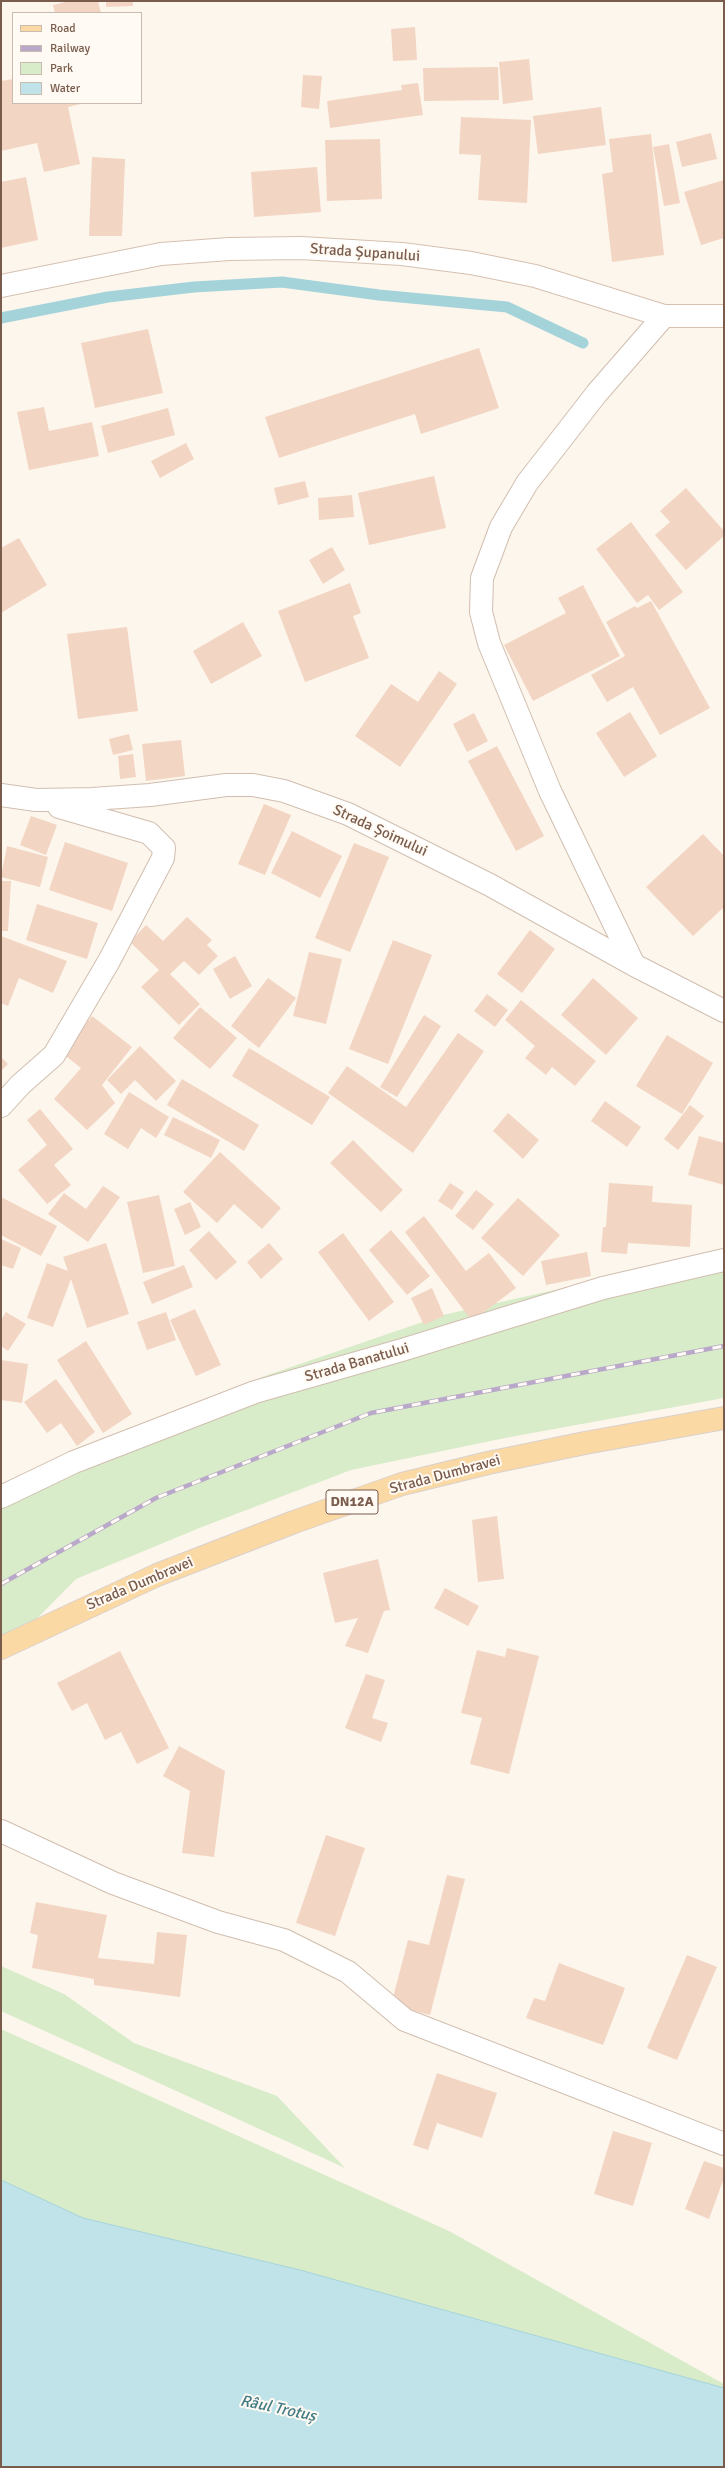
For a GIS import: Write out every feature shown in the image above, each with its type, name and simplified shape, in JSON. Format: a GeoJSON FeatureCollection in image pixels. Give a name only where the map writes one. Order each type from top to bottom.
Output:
{"type":"FeatureCollection","features":[{"type":"Feature","properties":{"kind":"main road","name":"Strada Dumbravei"},"geometry":{"type":"LineString","coordinates":[[1,1648],[157,1575],[294,1522],[402,1484],[570,1446],[724,1418]]}},
{"type":"Feature","properties":{"kind":"street","name":"Strada Șupanului"},"geometry":{"type":"LineString","coordinates":[[1,286],[160,254],[229,249],[301,248],[402,254],[471,263],[535,276],[664,316],[724,316]]}},
{"type":"Feature","properties":{"kind":"street"},"geometry":{"type":"LineString","coordinates":[[634,965],[550,792],[489,643],[481,612],[482,578],[501,527],[527,483],[596,393],[664,316]]}},
{"type":"Feature","properties":{"kind":"street","name":"Strada Șoimului"},"geometry":{"type":"LineString","coordinates":[[1,795],[36,800],[150,795],[226,785],[253,785],[284,791],[348,814],[490,884],[634,965],[724,1011]]}},
{"type":"Feature","properties":{"kind":"street"},"geometry":{"type":"LineString","coordinates":[[1,1106],[20,1085],[54,1055],[109,961],[163,858],[164,848],[149,833],[36,800]]}},
{"type":"Feature","properties":{"kind":"street","name":"Strada Banatului"},"geometry":{"type":"LineString","coordinates":[[1,1497],[74,1462],[255,1392],[402,1350],[603,1288],[724,1260]]}},
{"type":"Feature","properties":{"kind":"street"},"geometry":{"type":"LineString","coordinates":[[1,1831],[113,1883],[218,1922],[284,1940],[348,1972],[405,2020],[724,2144]]}},
{"type":"Feature","properties":{"kind":"green space"},"geometry":{"type":"Polygon","coordinates":[[[724,1252],[724,1398],[505,1438],[351,1470],[202,1527],[76,1579],[1,1655],[1,1501],[115,1453],[262,1377],[443,1315],[724,1252]]]}},
{"type":"Feature","properties":{"kind":"green space"},"geometry":{"type":"Polygon","coordinates":[[[1,1966],[64,1994],[134,2043],[277,2096],[345,2168],[1,2011],[1,1966]]]}},
{"type":"Feature","properties":{"kind":"green space"},"geometry":{"type":"Polygon","coordinates":[[[1,2029],[449,2231],[724,2384],[724,2388],[300,2270],[83,2218],[1,2180],[1,2029]]]}},
{"type":"Feature","properties":{"kind":"water","name":"Râul Trotuș"},"geometry":{"type":"Polygon","coordinates":[[[1,2180],[83,2218],[300,2270],[724,2388],[724,2467],[1,2467],[1,2180]]]}},
{"type":"Feature","properties":{"kind":"building"},"geometry":{"type":"Polygon","coordinates":[[[70,1],[98,1],[101,12],[55,12],[53,5],[70,1]]]}},
{"type":"Feature","properties":{"kind":"building"},"geometry":{"type":"Polygon","coordinates":[[[106,1],[133,1],[133,6],[106,7],[106,1]]]}},
{"type":"Feature","properties":{"kind":"building"},"geometry":{"type":"Polygon","coordinates":[[[415,27],[417,60],[393,61],[391,29],[415,27]]]}},
{"type":"Feature","properties":{"kind":"building"},"geometry":{"type":"Polygon","coordinates":[[[529,59],[533,100],[503,104],[499,62],[529,59]]]}},
{"type":"Feature","properties":{"kind":"building"},"geometry":{"type":"Polygon","coordinates":[[[498,67],[499,100],[424,101],[423,68],[498,67]]]}},
{"type":"Feature","properties":{"kind":"building"},"geometry":{"type":"Polygon","coordinates":[[[303,75],[322,76],[319,109],[301,107],[303,75]]]}},
{"type":"Feature","properties":{"kind":"building"},"geometry":{"type":"Polygon","coordinates":[[[12,79],[12,104],[81,104],[68,107],[80,164],[44,172],[37,143],[1,151],[1,81],[12,79]]]}},
{"type":"Feature","properties":{"kind":"building"},"geometry":{"type":"Polygon","coordinates":[[[418,83],[423,115],[330,128],[327,101],[402,90],[401,85],[418,83]]]}},
{"type":"Feature","properties":{"kind":"building"},"geometry":{"type":"Polygon","coordinates":[[[601,107],[606,145],[538,154],[533,116],[601,107]]]}},
{"type":"Feature","properties":{"kind":"building"},"geometry":{"type":"Polygon","coordinates":[[[461,117],[531,120],[527,203],[478,200],[481,155],[459,154],[461,117]]]}},
{"type":"Feature","properties":{"kind":"building"},"geometry":{"type":"Polygon","coordinates":[[[711,133],[717,159],[682,167],[676,142],[711,133]]]}},
{"type":"Feature","properties":{"kind":"building"},"geometry":{"type":"Polygon","coordinates":[[[651,134],[664,255],[612,262],[602,174],[613,172],[609,139],[651,134]]]}},
{"type":"Feature","properties":{"kind":"building"},"geometry":{"type":"Polygon","coordinates":[[[380,139],[382,199],[327,201],[325,140],[380,139]]]}},
{"type":"Feature","properties":{"kind":"building"},"geometry":{"type":"Polygon","coordinates":[[[669,144],[680,203],[664,206],[653,147],[669,144]]]}},
{"type":"Feature","properties":{"kind":"building"},"geometry":{"type":"Polygon","coordinates":[[[92,157],[125,159],[122,236],[89,236],[92,157]]]}},
{"type":"Feature","properties":{"kind":"building"},"geometry":{"type":"Polygon","coordinates":[[[317,167],[321,212],[254,217],[251,172],[317,167]]]}},
{"type":"Feature","properties":{"kind":"building"},"geometry":{"type":"Polygon","coordinates":[[[26,177],[38,240],[1,248],[1,182],[26,177]]]}},
{"type":"Feature","properties":{"kind":"building"},"geometry":{"type":"Polygon","coordinates":[[[724,180],[724,238],[701,245],[684,192],[724,180]]]}},
{"type":"Feature","properties":{"kind":"building"},"geometry":{"type":"Polygon","coordinates":[[[148,329],[163,393],[95,408],[81,343],[148,329]]]}},
{"type":"Feature","properties":{"kind":"building"},"geometry":{"type":"Polygon","coordinates":[[[479,348],[499,408],[421,434],[415,414],[279,458],[265,417],[479,348]]]}},
{"type":"Feature","properties":{"kind":"building"},"geometry":{"type":"Polygon","coordinates":[[[44,407],[49,431],[92,422],[99,456],[29,470],[17,412],[44,407]]]}},
{"type":"Feature","properties":{"kind":"building"},"geometry":{"type":"Polygon","coordinates":[[[168,408],[175,435],[108,453],[101,426],[168,408]]]}},
{"type":"Feature","properties":{"kind":"building"},"geometry":{"type":"Polygon","coordinates":[[[186,443],[194,459],[160,478],[151,461],[186,443]]]}},
{"type":"Feature","properties":{"kind":"building"},"geometry":{"type":"Polygon","coordinates":[[[434,476],[446,528],[369,545],[358,493],[434,476]]]}},
{"type":"Feature","properties":{"kind":"building"},"geometry":{"type":"Polygon","coordinates":[[[305,481],[309,497],[278,505],[274,488],[305,481]]]}},
{"type":"Feature","properties":{"kind":"building"},"geometry":{"type":"Polygon","coordinates":[[[686,488],[724,531],[724,536],[686,570],[655,535],[670,522],[660,511],[686,488]]]}},
{"type":"Feature","properties":{"kind":"building"},"geometry":{"type":"Polygon","coordinates":[[[352,495],[354,517],[319,520],[318,498],[352,495]]]}},
{"type":"Feature","properties":{"kind":"building"},"geometry":{"type":"Polygon","coordinates":[[[631,522],[683,592],[659,610],[648,595],[637,603],[596,549],[631,522]]]}},
{"type":"Feature","properties":{"kind":"building"},"geometry":{"type":"Polygon","coordinates":[[[19,538],[47,585],[1,613],[1,548],[19,538]]]}},
{"type":"Feature","properties":{"kind":"building"},"geometry":{"type":"Polygon","coordinates":[[[332,547],[345,570],[323,584],[309,560],[332,547]]]}},
{"type":"Feature","properties":{"kind":"building"},"geometry":{"type":"Polygon","coordinates":[[[350,583],[361,613],[353,616],[369,658],[305,682],[278,611],[350,583]]]}},
{"type":"Feature","properties":{"kind":"building"},"geometry":{"type":"Polygon","coordinates":[[[583,585],[620,656],[533,701],[504,645],[566,613],[558,598],[583,585]]]}},
{"type":"Feature","properties":{"kind":"building"},"geometry":{"type":"Polygon","coordinates":[[[651,601],[710,708],[660,735],[633,687],[607,702],[591,675],[625,656],[606,622],[635,606],[637,608],[651,601]]]}},
{"type":"Feature","properties":{"kind":"building"},"geometry":{"type":"Polygon","coordinates":[[[243,622],[262,656],[211,684],[193,651],[243,622]]]}},
{"type":"Feature","properties":{"kind":"building"},"geometry":{"type":"Polygon","coordinates":[[[127,627],[138,711],[78,719],[67,634],[127,627]]]}},
{"type":"Feature","properties":{"kind":"building"},"geometry":{"type":"Polygon","coordinates":[[[439,671],[457,684],[400,767],[355,736],[391,684],[418,702],[439,671]]]}},
{"type":"Feature","properties":{"kind":"building"},"geometry":{"type":"Polygon","coordinates":[[[630,712],[657,756],[624,777],[596,733],[630,712]]]}},
{"type":"Feature","properties":{"kind":"building"},"geometry":{"type":"Polygon","coordinates":[[[474,713],[488,741],[467,752],[453,724],[474,713]]]}},
{"type":"Feature","properties":{"kind":"building"},"geometry":{"type":"Polygon","coordinates":[[[129,734],[133,750],[113,755],[109,739],[129,734]]]}},
{"type":"Feature","properties":{"kind":"building"},"geometry":{"type":"Polygon","coordinates":[[[181,740],[185,776],[146,781],[142,744],[181,740]]]}},
{"type":"Feature","properties":{"kind":"building"},"geometry":{"type":"Polygon","coordinates":[[[497,746],[544,836],[516,851],[468,761],[497,746]]]}},
{"type":"Feature","properties":{"kind":"building"},"geometry":{"type":"Polygon","coordinates":[[[133,754],[136,777],[120,779],[118,756],[133,754]]]}},
{"type":"Feature","properties":{"kind":"building"},"geometry":{"type":"Polygon","coordinates":[[[264,804],[291,815],[265,875],[238,864],[264,804]]]}},
{"type":"Feature","properties":{"kind":"building"},"geometry":{"type":"Polygon","coordinates":[[[31,816],[57,825],[46,855],[20,845],[31,816]]]}},
{"type":"Feature","properties":{"kind":"building"},"geometry":{"type":"Polygon","coordinates":[[[292,831],[342,856],[320,898],[271,873],[292,831]]]}},
{"type":"Feature","properties":{"kind":"building"},"geometry":{"type":"Polygon","coordinates":[[[703,834],[724,856],[724,907],[693,936],[646,887],[703,834]]]}},
{"type":"Feature","properties":{"kind":"building"},"geometry":{"type":"Polygon","coordinates":[[[65,842],[128,863],[112,911],[49,890],[65,842]]]}},
{"type":"Feature","properties":{"kind":"building"},"geometry":{"type":"Polygon","coordinates":[[[354,843],[389,857],[350,952],[315,938],[354,843]]]}},
{"type":"Feature","properties":{"kind":"building"},"geometry":{"type":"Polygon","coordinates":[[[7,846],[48,857],[40,887],[1,877],[7,846]]]}},
{"type":"Feature","properties":{"kind":"building"},"geometry":{"type":"Polygon","coordinates":[[[1,881],[11,881],[8,931],[1,931],[1,881]]]}},
{"type":"Feature","properties":{"kind":"building"},"geometry":{"type":"Polygon","coordinates":[[[37,904],[98,923],[87,959],[26,940],[37,904]]]}},
{"type":"Feature","properties":{"kind":"building"},"geometry":{"type":"Polygon","coordinates":[[[187,917],[212,940],[207,945],[218,956],[199,975],[184,961],[170,974],[200,1004],[179,1025],[141,987],[159,970],[130,942],[146,925],[163,941],[187,917]]]}},
{"type":"Feature","properties":{"kind":"building"},"geometry":{"type":"Polygon","coordinates":[[[530,930],[555,949],[522,993],[497,974],[530,930]]]}},
{"type":"Feature","properties":{"kind":"building"},"geometry":{"type":"Polygon","coordinates":[[[1,936],[67,961],[53,993],[19,978],[8,1006],[1,1003],[1,936]]]}},
{"type":"Feature","properties":{"kind":"building"},"geometry":{"type":"Polygon","coordinates":[[[393,940],[432,955],[388,1064],[349,1049],[393,940]]]}},
{"type":"Feature","properties":{"kind":"building"},"geometry":{"type":"Polygon","coordinates":[[[309,952],[342,959],[326,1024],[293,1016],[309,952]]]}},
{"type":"Feature","properties":{"kind":"building"},"geometry":{"type":"Polygon","coordinates":[[[235,956],[252,986],[230,999],[213,969],[235,956]]]}},
{"type":"Feature","properties":{"kind":"building"},"geometry":{"type":"Polygon","coordinates":[[[268,978],[296,998],[259,1048],[231,1026],[268,978]]]}},
{"type":"Feature","properties":{"kind":"building"},"geometry":{"type":"Polygon","coordinates":[[[593,978],[638,1018],[606,1055],[561,1015],[593,978]]]}},
{"type":"Feature","properties":{"kind":"building"},"geometry":{"type":"Polygon","coordinates":[[[487,994],[508,1010],[495,1027],[474,1011],[487,994]]]}},
{"type":"Feature","properties":{"kind":"building"},"geometry":{"type":"Polygon","coordinates":[[[521,1000],[596,1061],[575,1086],[552,1067],[546,1075],[525,1058],[535,1046],[505,1020],[521,1000]]]}},
{"type":"Feature","properties":{"kind":"building"},"geometry":{"type":"Polygon","coordinates":[[[200,1007],[237,1038],[210,1069],[173,1038],[200,1007]]]}},
{"type":"Feature","properties":{"kind":"building"},"geometry":{"type":"Polygon","coordinates":[[[424,1015],[441,1026],[397,1097],[380,1087],[424,1015]]]}},
{"type":"Feature","properties":{"kind":"building"},"geometry":{"type":"Polygon","coordinates":[[[92,1016],[132,1047],[102,1085],[115,1103],[87,1130],[54,1099],[81,1068],[62,1053],[92,1016]]]}},
{"type":"Feature","properties":{"kind":"building"},"geometry":{"type":"Polygon","coordinates":[[[458,1033],[484,1051],[413,1153],[328,1093],[347,1066],[406,1107],[458,1033]]]}},
{"type":"Feature","properties":{"kind":"building"},"geometry":{"type":"Polygon","coordinates":[[[667,1035],[713,1063],[682,1114],[636,1086],[667,1035]]]}},
{"type":"Feature","properties":{"kind":"building"},"geometry":{"type":"Polygon","coordinates":[[[140,1046],[176,1081],[156,1101],[135,1080],[121,1094],[107,1080],[140,1046]]]}},
{"type":"Feature","properties":{"kind":"building"},"geometry":{"type":"Polygon","coordinates":[[[249,1048],[330,1097],[312,1125],[232,1076],[249,1048]]]}},
{"type":"Feature","properties":{"kind":"building"},"geometry":{"type":"Polygon","coordinates":[[[1,1057],[8,1064],[1,1071],[1,1057]]]}},
{"type":"Feature","properties":{"kind":"building"},"geometry":{"type":"Polygon","coordinates":[[[182,1079],[259,1125],[244,1151],[167,1105],[182,1079]]]}},
{"type":"Feature","properties":{"kind":"building"},"geometry":{"type":"Polygon","coordinates":[[[129,1092],[169,1117],[156,1138],[141,1128],[128,1149],[104,1134],[129,1092]]]}},
{"type":"Feature","properties":{"kind":"building"},"geometry":{"type":"Polygon","coordinates":[[[605,1101],[641,1127],[627,1147],[591,1121],[605,1101]]]}},
{"type":"Feature","properties":{"kind":"building"},"geometry":{"type":"Polygon","coordinates":[[[690,1105],[704,1116],[678,1150],[664,1139],[690,1105]]]}},
{"type":"Feature","properties":{"kind":"building"},"geometry":{"type":"Polygon","coordinates":[[[40,1109],[73,1149],[54,1165],[71,1185],[47,1204],[18,1170],[47,1145],[27,1120],[40,1109]]]}},
{"type":"Feature","properties":{"kind":"building"},"geometry":{"type":"Polygon","coordinates":[[[508,1113],[539,1140],[523,1159],[493,1131],[508,1113]]]}},
{"type":"Feature","properties":{"kind":"building"},"geometry":{"type":"Polygon","coordinates":[[[173,1117],[220,1140],[211,1158],[164,1135],[173,1117]]]}},
{"type":"Feature","properties":{"kind":"building"},"geometry":{"type":"Polygon","coordinates":[[[699,1136],[724,1143],[724,1185],[688,1175],[699,1136]]]}},
{"type":"Feature","properties":{"kind":"building"},"geometry":{"type":"Polygon","coordinates":[[[353,1140],[403,1190],[381,1212],[330,1163],[353,1140]]]}},
{"type":"Feature","properties":{"kind":"building"},"geometry":{"type":"Polygon","coordinates":[[[220,1152],[281,1208],[262,1229],[234,1204],[217,1223],[183,1192],[220,1152]]]}},
{"type":"Feature","properties":{"kind":"building"},"geometry":{"type":"Polygon","coordinates":[[[450,1183],[464,1192],[452,1210],[438,1201],[450,1183]]]}},
{"type":"Feature","properties":{"kind":"building"},"geometry":{"type":"Polygon","coordinates":[[[609,1183],[653,1186],[652,1202],[692,1205],[690,1247],[628,1243],[627,1254],[601,1252],[603,1227],[606,1227],[609,1183]]]}},
{"type":"Feature","properties":{"kind":"building"},"geometry":{"type":"Polygon","coordinates":[[[103,1186],[120,1197],[88,1242],[48,1214],[64,1193],[86,1209],[103,1186]]]}},
{"type":"Feature","properties":{"kind":"building"},"geometry":{"type":"Polygon","coordinates":[[[476,1190],[494,1204],[473,1230],[455,1216],[476,1190]]]}},
{"type":"Feature","properties":{"kind":"building"},"geometry":{"type":"Polygon","coordinates":[[[159,1195],[175,1266],[143,1273],[127,1202],[159,1195]]]}},
{"type":"Feature","properties":{"kind":"building"},"geometry":{"type":"Polygon","coordinates":[[[1,1197],[57,1226],[41,1256],[1,1235],[1,1197]]]}},
{"type":"Feature","properties":{"kind":"building"},"geometry":{"type":"Polygon","coordinates":[[[518,1198],[560,1235],[523,1276],[481,1238],[518,1198]]]}},
{"type":"Feature","properties":{"kind":"building"},"geometry":{"type":"Polygon","coordinates":[[[190,1202],[201,1227],[185,1235],[174,1209],[190,1202]]]}},
{"type":"Feature","properties":{"kind":"building"},"geometry":{"type":"Polygon","coordinates":[[[424,1216],[466,1271],[489,1253],[516,1288],[472,1321],[405,1232],[424,1216]]]}},
{"type":"Feature","properties":{"kind":"building"},"geometry":{"type":"Polygon","coordinates":[[[391,1230],[430,1276],[407,1295],[369,1250],[391,1230]]]}},
{"type":"Feature","properties":{"kind":"building"},"geometry":{"type":"Polygon","coordinates":[[[209,1231],[237,1262],[216,1280],[189,1250],[209,1231]]]}},
{"type":"Feature","properties":{"kind":"building"},"geometry":{"type":"Polygon","coordinates":[[[343,1233],[394,1302],[369,1321],[318,1252],[343,1233]]]}},
{"type":"Feature","properties":{"kind":"building"},"geometry":{"type":"Polygon","coordinates":[[[1,1239],[21,1248],[13,1269],[1,1265],[1,1239]]]}},
{"type":"Feature","properties":{"kind":"building"},"geometry":{"type":"Polygon","coordinates":[[[106,1243],[129,1314],[87,1328],[71,1279],[53,1327],[27,1318],[47,1263],[68,1271],[63,1257],[106,1243]]]}},
{"type":"Feature","properties":{"kind":"building"},"geometry":{"type":"Polygon","coordinates":[[[269,1243],[283,1259],[261,1279],[247,1262],[269,1243]]]}},
{"type":"Feature","properties":{"kind":"building"},"geometry":{"type":"Polygon","coordinates":[[[587,1252],[591,1276],[546,1285],[541,1261],[587,1252]]]}},
{"type":"Feature","properties":{"kind":"building"},"geometry":{"type":"Polygon","coordinates":[[[184,1265],[193,1287],[152,1304],[143,1282],[184,1265]]]}},
{"type":"Feature","properties":{"kind":"building"},"geometry":{"type":"Polygon","coordinates":[[[432,1288],[444,1316],[424,1325],[411,1298],[432,1288]]]}},
{"type":"Feature","properties":{"kind":"building"},"geometry":{"type":"Polygon","coordinates":[[[195,1309],[221,1365],[196,1376],[170,1320],[195,1309]]]}},
{"type":"Feature","properties":{"kind":"building"},"geometry":{"type":"Polygon","coordinates":[[[6,1312],[26,1324],[8,1351],[1,1346],[1,1320],[6,1312]]]}},
{"type":"Feature","properties":{"kind":"building"},"geometry":{"type":"Polygon","coordinates":[[[166,1312],[176,1340],[147,1350],[137,1322],[166,1312]]]}},
{"type":"Feature","properties":{"kind":"building"},"geometry":{"type":"Polygon","coordinates":[[[86,1341],[132,1414],[103,1433],[57,1360],[86,1341]]]}},
{"type":"Feature","properties":{"kind":"building"},"geometry":{"type":"Polygon","coordinates":[[[1,1360],[28,1364],[22,1403],[1,1400],[1,1360]]]}},
{"type":"Feature","properties":{"kind":"building"},"geometry":{"type":"Polygon","coordinates":[[[56,1379],[95,1432],[77,1446],[61,1423],[47,1433],[24,1402],[56,1379]]]}},
{"type":"Feature","properties":{"kind":"building"},"geometry":{"type":"Polygon","coordinates":[[[497,1516],[504,1579],[478,1582],[472,1520],[497,1516]]]}},
{"type":"Feature","properties":{"kind":"building"},"geometry":{"type":"Polygon","coordinates":[[[378,1559],[390,1610],[384,1611],[368,1653],[345,1646],[358,1618],[335,1623],[323,1573],[378,1559]]]}},
{"type":"Feature","properties":{"kind":"building"},"geometry":{"type":"Polygon","coordinates":[[[445,1588],[479,1606],[468,1626],[434,1608],[445,1588]]]}},
{"type":"Feature","properties":{"kind":"building"},"geometry":{"type":"Polygon","coordinates":[[[507,1648],[539,1656],[509,1774],[470,1764],[482,1718],[461,1713],[477,1650],[505,1657],[507,1648]]]}},
{"type":"Feature","properties":{"kind":"building"},"geometry":{"type":"Polygon","coordinates":[[[120,1651],[169,1748],[137,1764],[121,1732],[105,1740],[87,1703],[72,1711],[57,1683],[120,1651]]]}},
{"type":"Feature","properties":{"kind":"building"},"geometry":{"type":"Polygon","coordinates":[[[366,1674],[385,1680],[372,1718],[388,1723],[381,1742],[345,1728],[366,1674]]]}},
{"type":"Feature","properties":{"kind":"building"},"geometry":{"type":"Polygon","coordinates":[[[179,1746],[225,1771],[214,1857],[182,1853],[190,1791],[163,1776],[179,1746]]]}},
{"type":"Feature","properties":{"kind":"building"},"geometry":{"type":"Polygon","coordinates":[[[326,1835],[365,1848],[335,1936],[296,1923],[326,1835]]]}},
{"type":"Feature","properties":{"kind":"building"},"geometry":{"type":"Polygon","coordinates":[[[447,1875],[465,1879],[430,2015],[391,2005],[408,1940],[429,1945],[447,1875]]]}},
{"type":"Feature","properties":{"kind":"building"},"geometry":{"type":"Polygon","coordinates":[[[36,1902],[107,1915],[98,1958],[154,1964],[157,1932],[187,1935],[180,1997],[94,1985],[94,1979],[32,1968],[38,1935],[30,1933],[36,1902]]]}},
{"type":"Feature","properties":{"kind":"building"},"geometry":{"type":"Polygon","coordinates":[[[687,1955],[717,1967],[677,2060],[647,2048],[687,1955]]]}},
{"type":"Feature","properties":{"kind":"building"},"geometry":{"type":"Polygon","coordinates":[[[559,1963],[625,1988],[603,2045],[526,2018],[534,1998],[545,2001],[559,1963]]]}},
{"type":"Feature","properties":{"kind":"building"},"geometry":{"type":"Polygon","coordinates":[[[437,2073],[497,2093],[482,2138],[437,2123],[428,2150],[413,2145],[437,2073]]]}},
{"type":"Feature","properties":{"kind":"building"},"geometry":{"type":"Polygon","coordinates":[[[613,2131],[652,2143],[633,2206],[594,2194],[613,2131]]]}},
{"type":"Feature","properties":{"kind":"building"},"geometry":{"type":"Polygon","coordinates":[[[704,2161],[724,2168],[724,2178],[709,2219],[685,2209],[704,2161]]]}},
{"type":"Feature","properties":{"kind":"waterway"},"geometry":{"type":"LineString","coordinates":[[1,318],[108,297],[194,287],[282,282],[379,295],[507,307],[583,343]]}},
{"type":"Feature","properties":{"kind":"railway"},"geometry":{"type":"LineString","coordinates":[[1,1584],[156,1498],[371,1413],[724,1346]]}}]}
